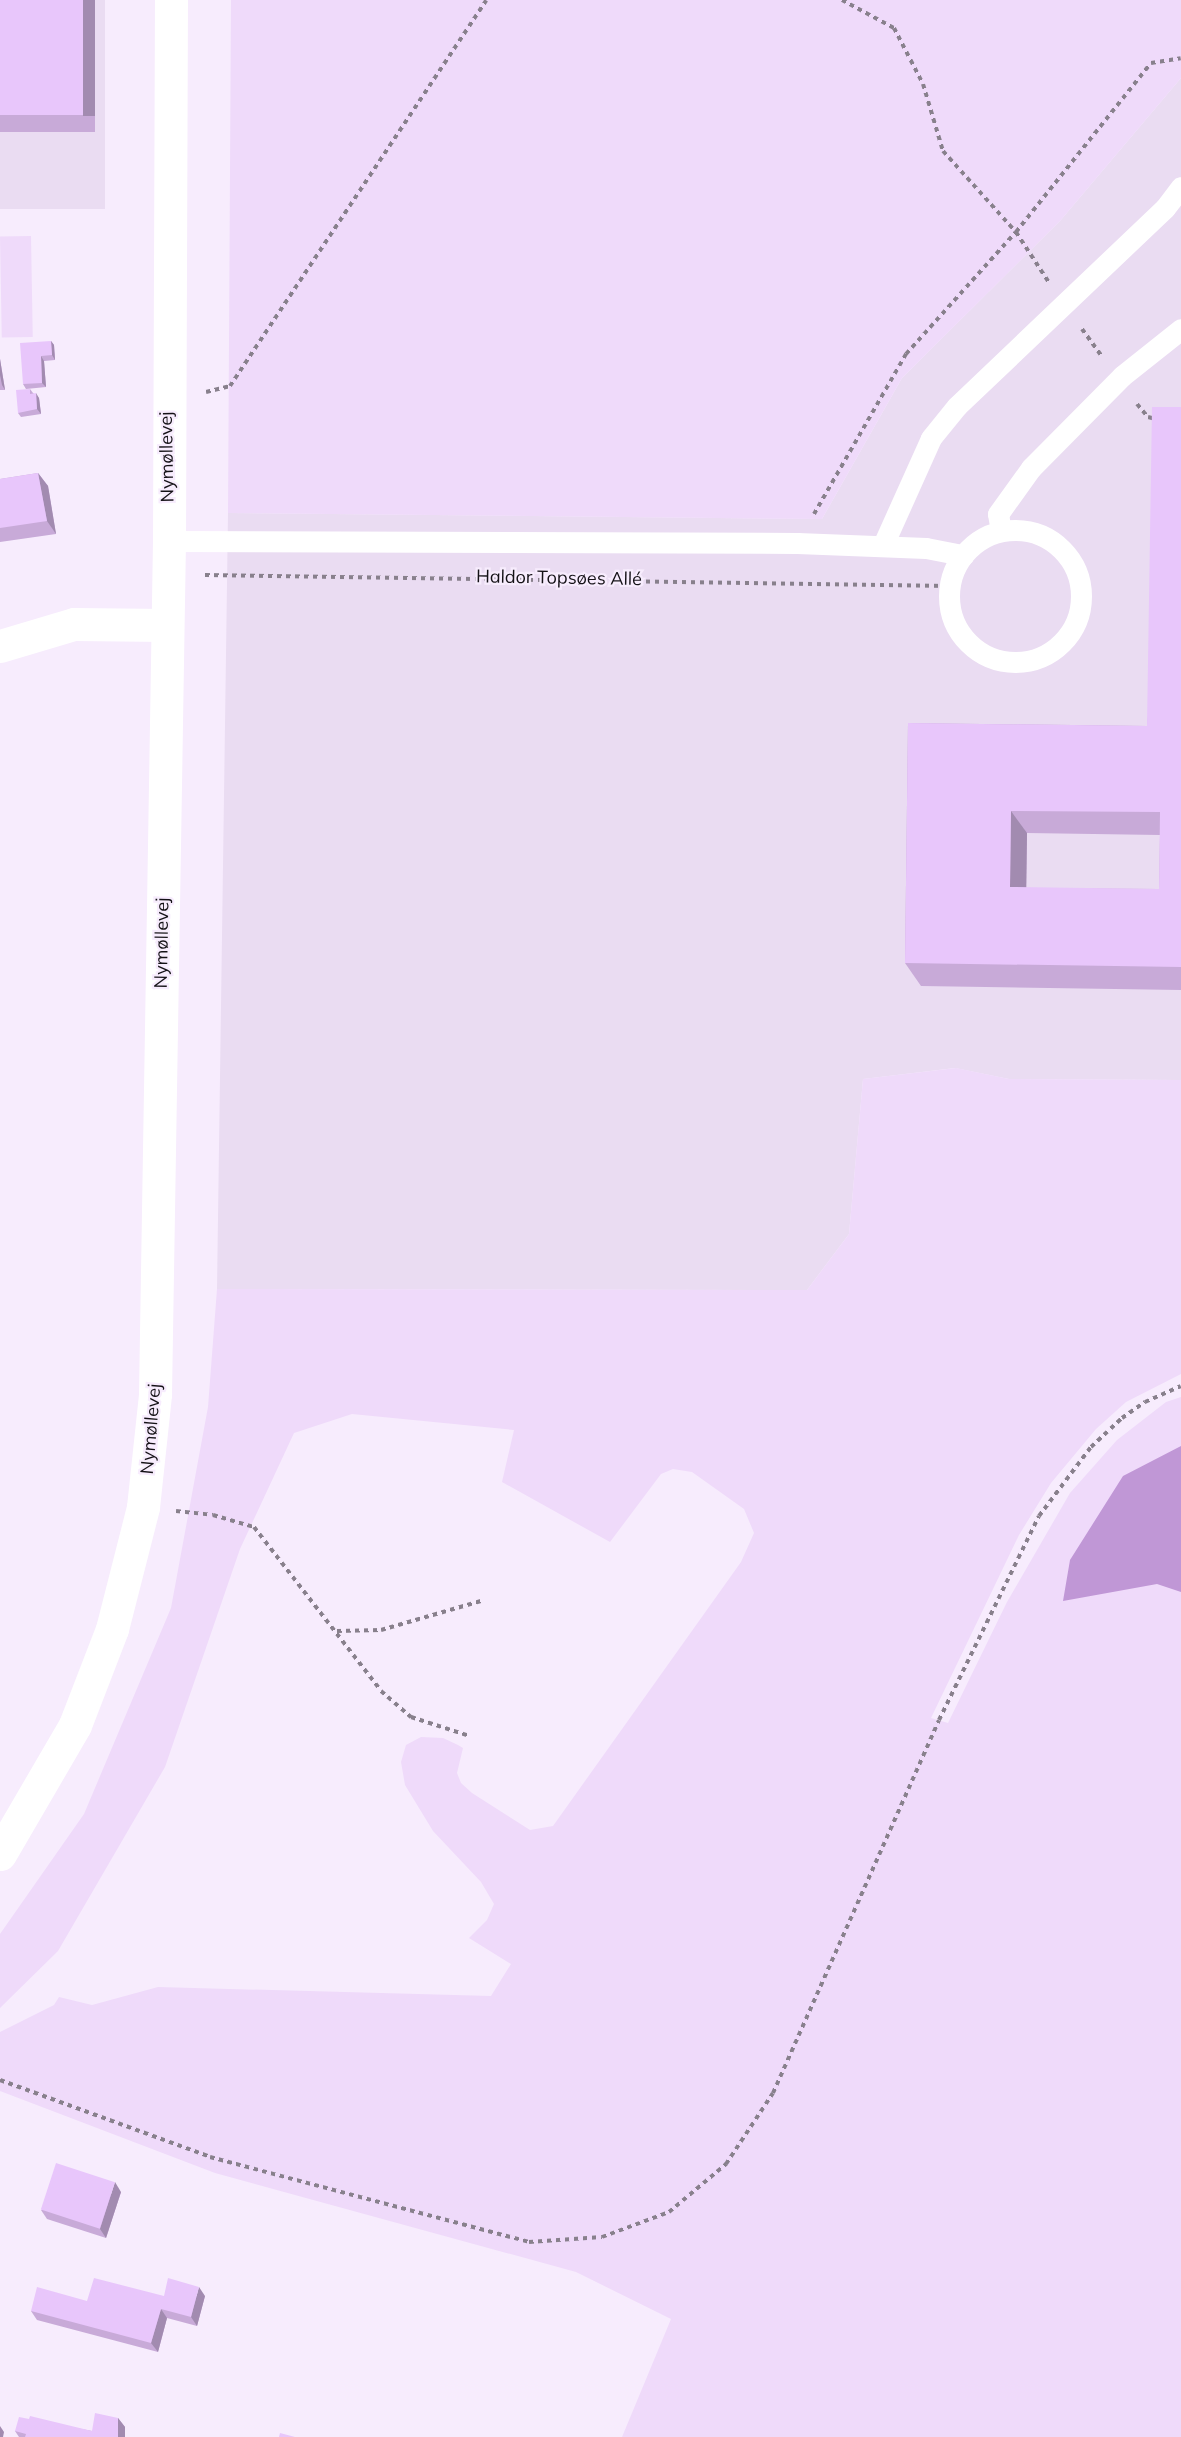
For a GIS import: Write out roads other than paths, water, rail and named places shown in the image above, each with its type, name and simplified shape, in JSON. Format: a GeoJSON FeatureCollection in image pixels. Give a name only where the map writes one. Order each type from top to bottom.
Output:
{"type":"FeatureCollection","features":[{"type":"Feature","properties":{"kind":"street","name":"Nymøllevej"},"geometry":{"type":"LineString","coordinates":[[0,1854],[75,1725],[112,1629],[143,1507],[156,1394],[169,541],[166,403],[171,0]]}},
{"type":"Feature","properties":{"kind":"street"},"geometry":{"type":"LineString","coordinates":[[0,646],[74,624],[166,625]]}},
{"type":"Feature","properties":{"kind":"lane"},"geometry":{"type":"LineString","coordinates":[[883,545],[931,438],[957,406],[1166,208],[1181,187]]}},
{"type":"Feature","properties":{"kind":"lane"},"geometry":{"type":"LineString","coordinates":[[1001,531],[998,514],[1031,468],[1119,380],[1180,332]]}},
{"type":"Feature","properties":{"kind":"lane"},"geometry":{"type":"LineString","coordinates":[[1001,531],[1032,532],[1065,552],[1078,573],[1082,595],[1072,631],[1047,655],[1025,663],[1006,663],[984,656],[963,637],[952,617],[950,586],[963,555],[980,540],[1001,531]]}},
{"type":"Feature","properties":{"kind":"lane","name":"Haldor Topsøes Allé"},"geometry":{"type":"LineString","coordinates":[[169,541],[797,543],[883,545],[963,555]]}}]}
